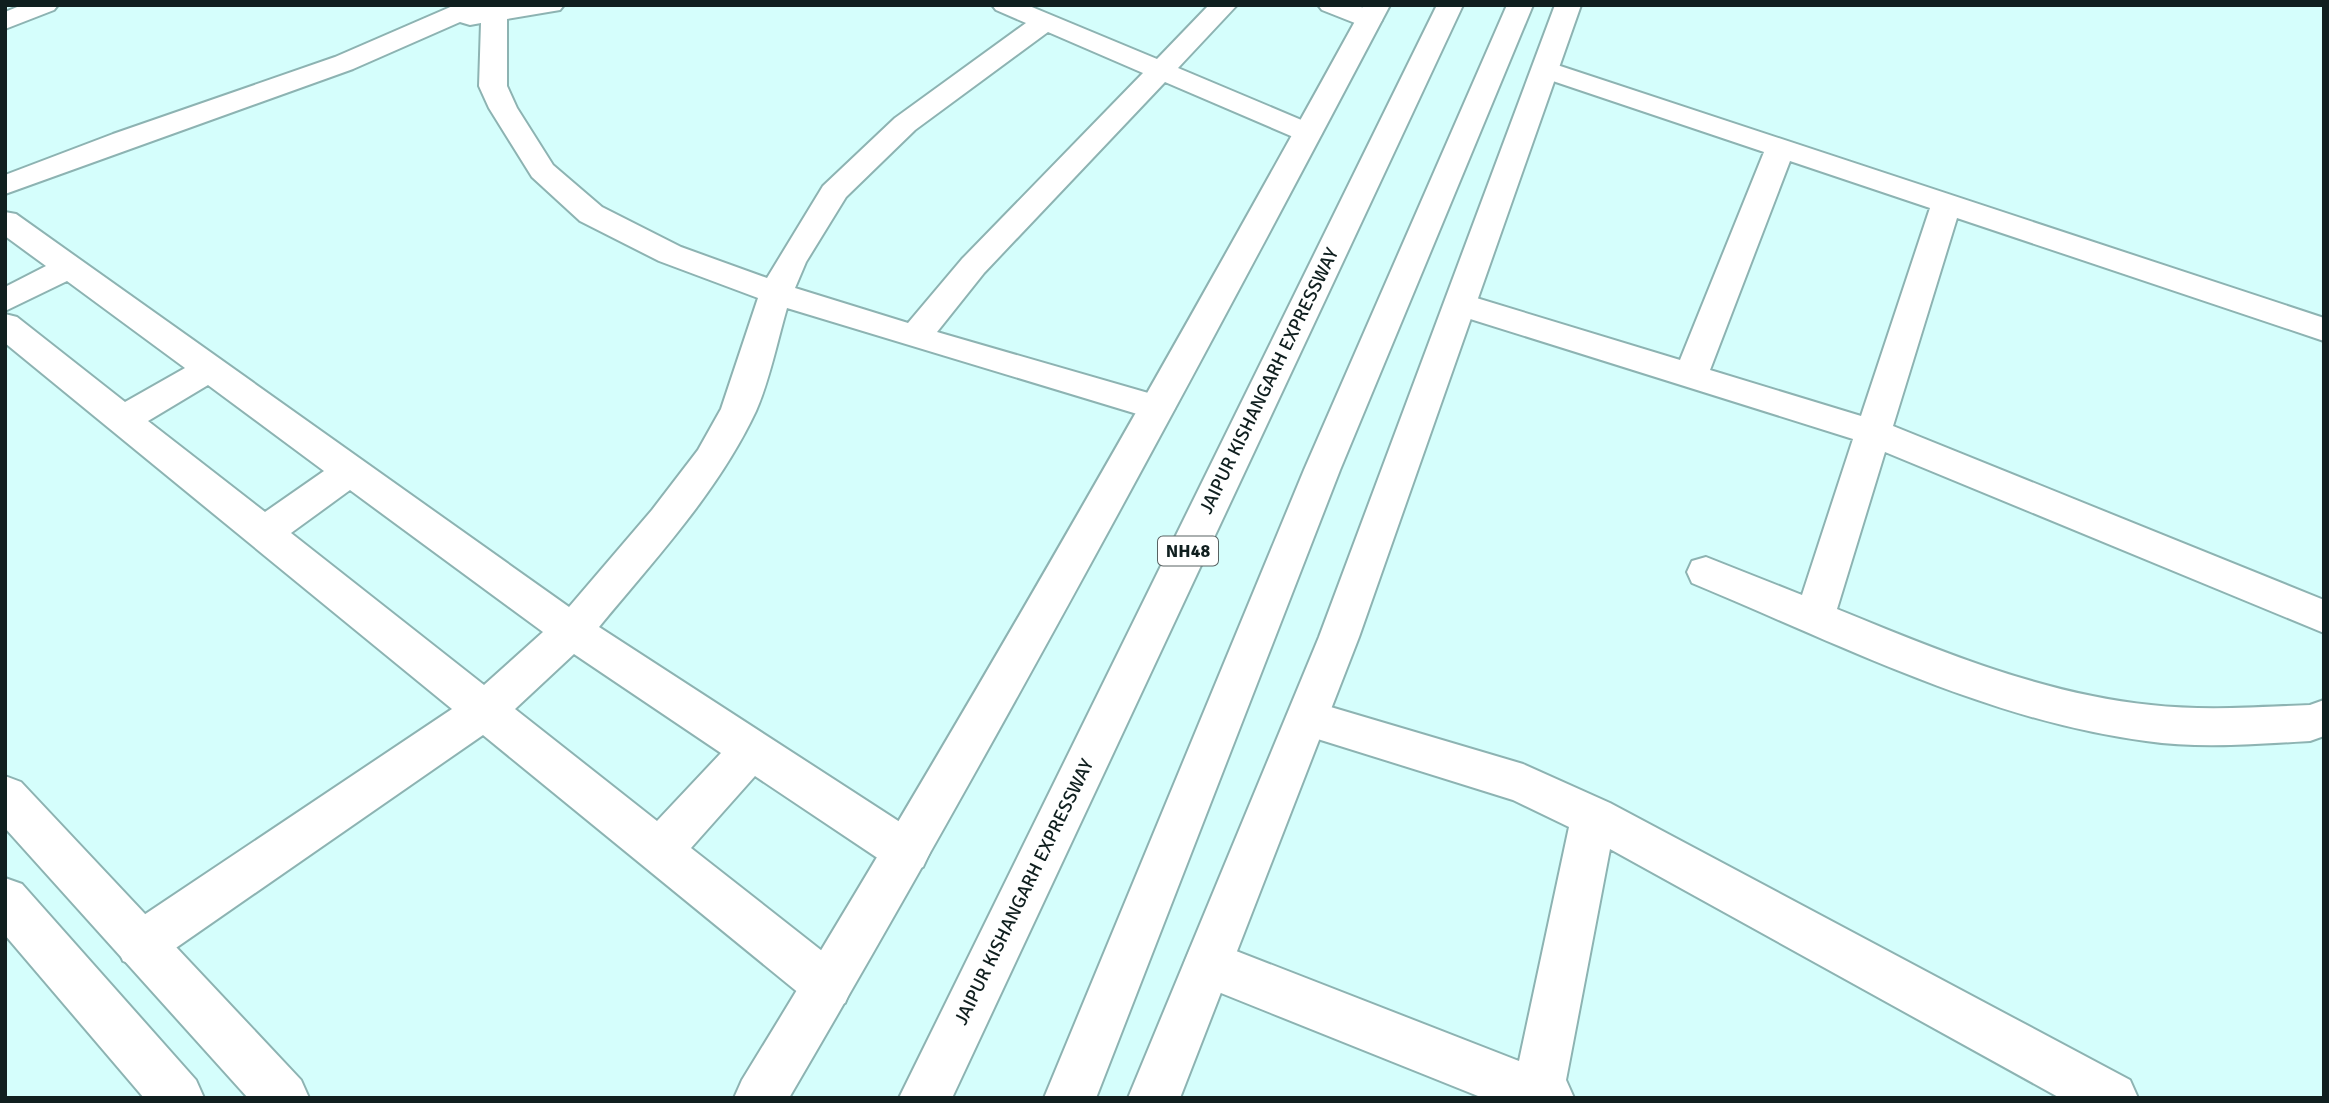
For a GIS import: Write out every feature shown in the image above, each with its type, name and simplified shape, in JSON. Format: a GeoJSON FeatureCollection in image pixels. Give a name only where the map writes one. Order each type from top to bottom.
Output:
{"type":"FeatureCollection","features":[{"type":"Feature","properties":{"kind":"main road"},"geometry":{"type":"LineString","coordinates":[[5,21],[46,5]]}},
{"type":"Feature","properties":{"kind":"main road"},"geometry":{"type":"LineString","coordinates":[[5,185],[123,140],[344,63],[449,19],[486,10],[551,5]]}},
{"type":"Feature","properties":{"kind":"main road"},"geometry":{"type":"LineString","coordinates":[[1005,5],[1308,133]]}},
{"type":"Feature","properties":{"kind":"main road"},"geometry":{"type":"LineString","coordinates":[[915,337],[973,266],[1224,5]]}},
{"type":"Feature","properties":{"kind":"main road"},"geometry":{"type":"LineString","coordinates":[[760,1098],[906,852],[1199,337],[1373,13],[1331,5]]}},
{"type":"Feature","properties":{"kind":"main road","name":"JAIPUR KISHANGARH EXPRESSWAY"},"geometry":{"type":"LineString","coordinates":[[925,1098],[1450,5]]}},
{"type":"Feature","properties":{"kind":"main road"},"geometry":{"type":"LineString","coordinates":[[1070,1098],[1322,470],[1520,5]]}},
{"type":"Feature","properties":{"kind":"main road"},"geometry":{"type":"LineString","coordinates":[[1154,1098],[1339,637],[1569,5]]}},
{"type":"Feature","properties":{"kind":"main road"},"geometry":{"type":"LineString","coordinates":[[486,10],[493,86],[542,171],[591,214],[670,254],[827,311],[1157,408]]}},
{"type":"Feature","properties":{"kind":"main road"},"geometry":{"type":"LineString","coordinates":[[140,945],[484,711],[572,631],[665,520],[710,459],[739,409],[776,293],[790,262],[834,192],[905,124],[1045,22]]}},
{"type":"Feature","properties":{"kind":"main road"},"geometry":{"type":"LineString","coordinates":[[1545,69],[2324,330]]}},
{"type":"Feature","properties":{"kind":"main road"},"geometry":{"type":"LineString","coordinates":[[1691,376],[1780,148]]}},
{"type":"Feature","properties":{"kind":"main road"},"geometry":{"type":"LineString","coordinates":[[1815,615],[1946,204]]}},
{"type":"Feature","properties":{"kind":"main road"},"geometry":{"type":"LineString","coordinates":[[5,221],[572,631],[906,852]]}},
{"type":"Feature","properties":{"kind":"main road"},"geometry":{"type":"LineString","coordinates":[[5,300],[69,267]]}},
{"type":"Feature","properties":{"kind":"main road"},"geometry":{"type":"LineString","coordinates":[[1460,304],[1874,433],[2324,617]]}},
{"type":"Feature","properties":{"kind":"main road"},"geometry":{"type":"LineString","coordinates":[[5,325],[828,986]]}},
{"type":"Feature","properties":{"kind":"main road"},"geometry":{"type":"LineString","coordinates":[[122,420],[209,369]]}},
{"type":"Feature","properties":{"kind":"main road"},"geometry":{"type":"LineString","coordinates":[[264,533],[350,471]]}},
{"type":"Feature","properties":{"kind":"main road"},"geometry":{"type":"LineString","coordinates":[[1706,572],[1997,690],[2126,721],[2213,728],[2310,723],[2324,718]]}},
{"type":"Feature","properties":{"kind":"main road"},"geometry":{"type":"LineString","coordinates":[[1307,718],[1523,784],[1594,817],[2112,1098]]}},
{"type":"Feature","properties":{"kind":"main road"},"geometry":{"type":"LineString","coordinates":[[659,851],[751,750]]}},
{"type":"Feature","properties":{"kind":"main road"},"geometry":{"type":"LineString","coordinates":[[5,796],[282,1098]]}},
{"type":"Feature","properties":{"kind":"main road"},"geometry":{"type":"LineString","coordinates":[[1208,964],[1543,1095],[1594,817]]}},
{"type":"Feature","properties":{"kind":"main road"},"geometry":{"type":"LineString","coordinates":[[5,900],[178,1098]]}}]}
